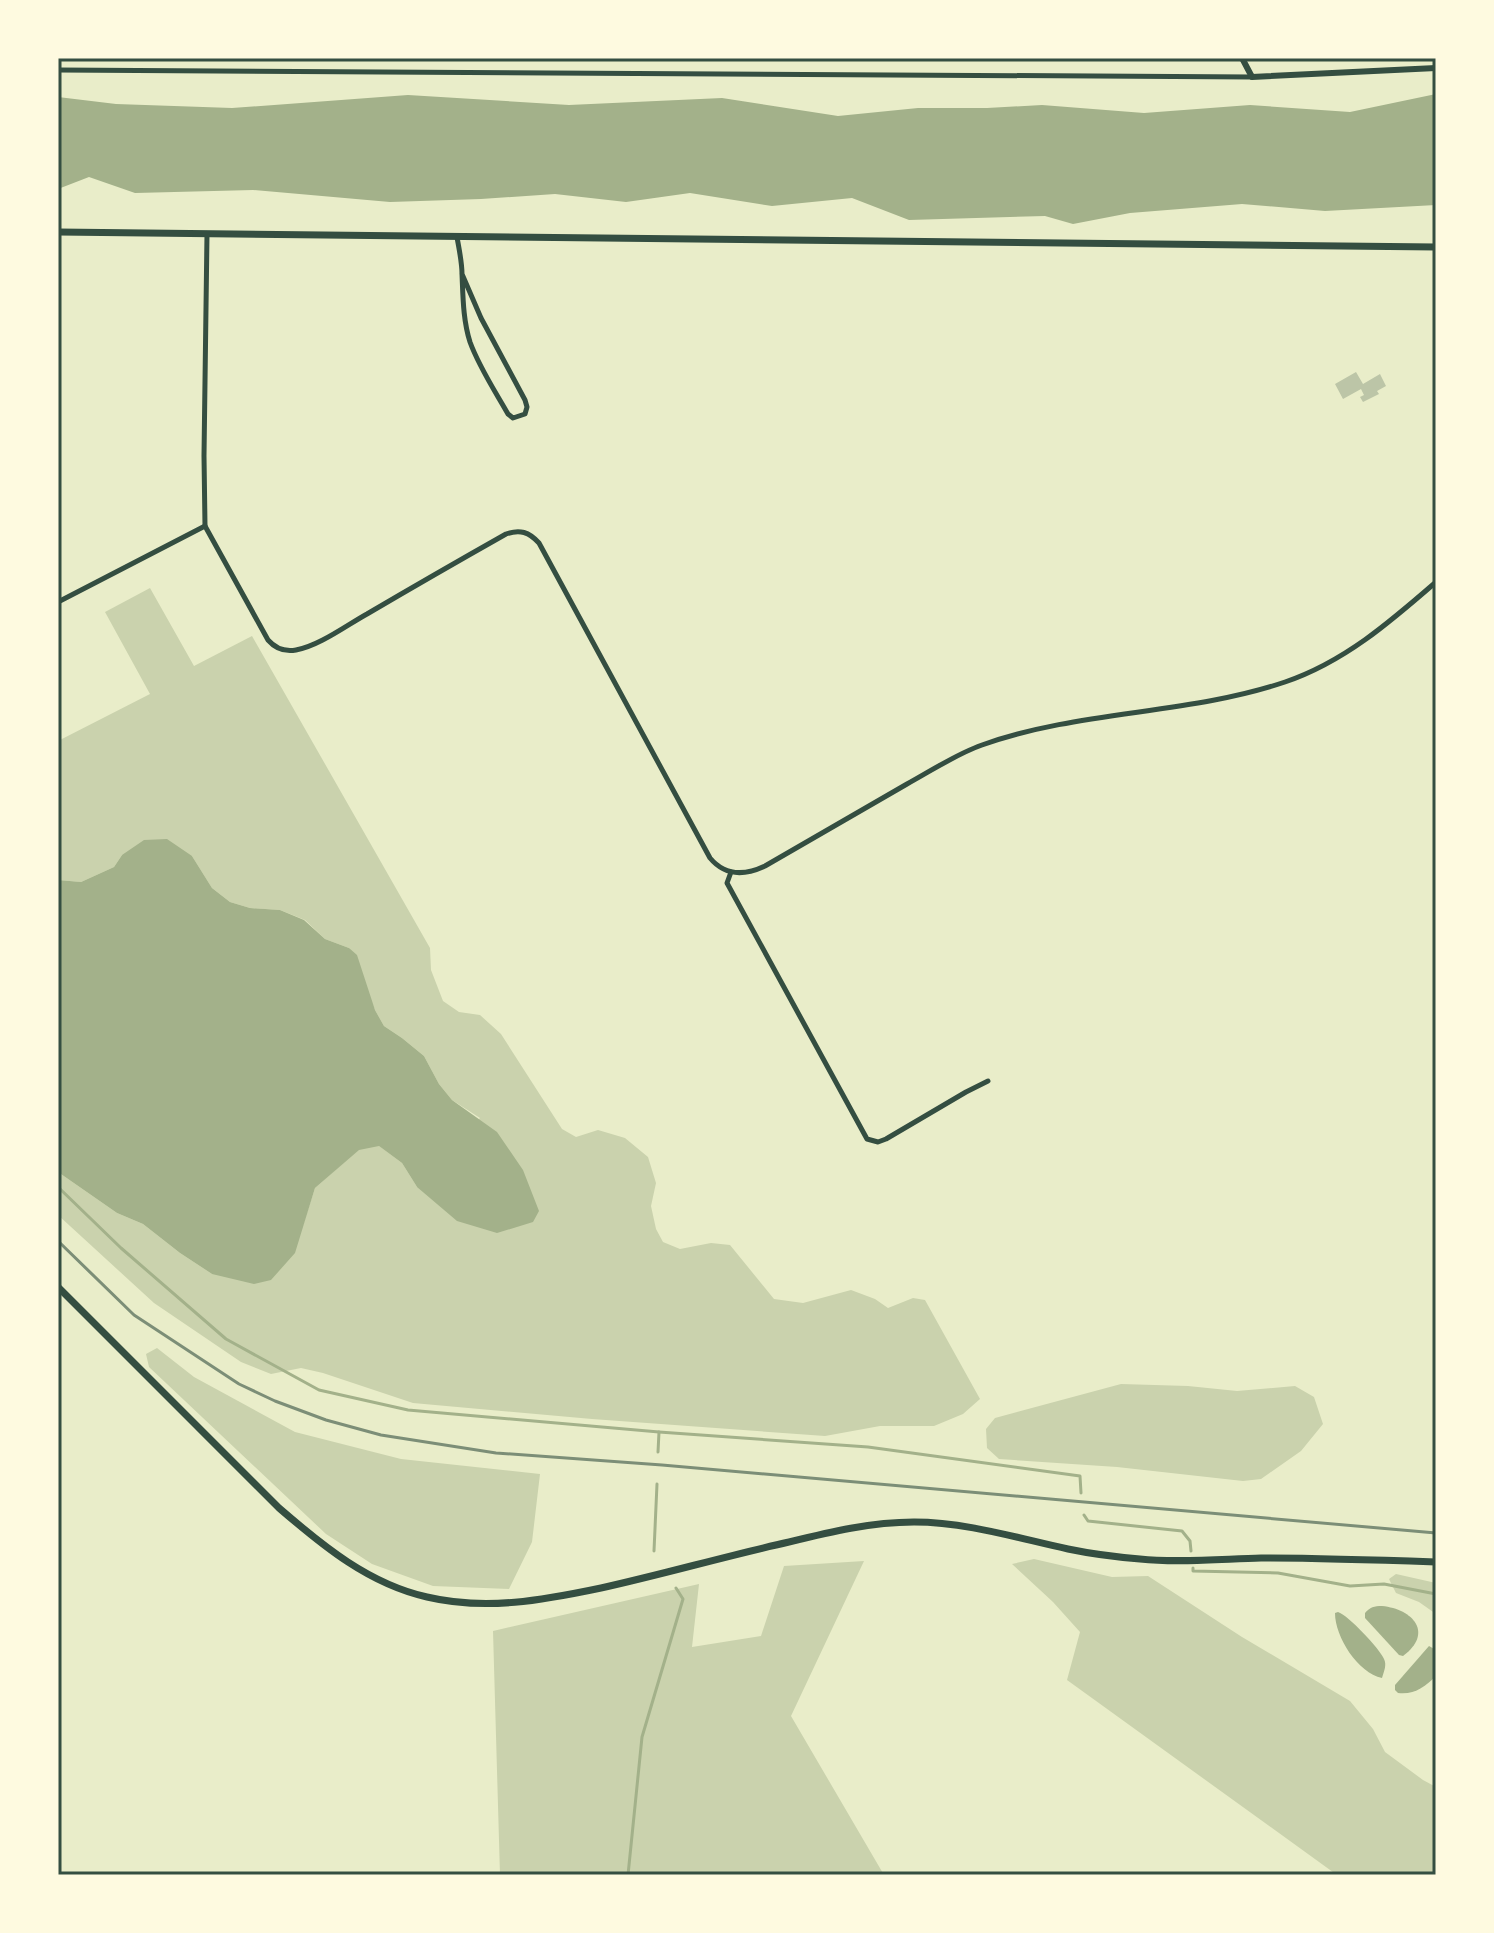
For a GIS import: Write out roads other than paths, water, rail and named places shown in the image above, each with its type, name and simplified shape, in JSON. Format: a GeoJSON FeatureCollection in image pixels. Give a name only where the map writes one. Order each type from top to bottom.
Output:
{"type":"FeatureCollection","features":[{"type":"Feature","properties":{"kind":"main road"},"geometry":{"type":"LineString","coordinates":[[58,232],[1436,247]]}},
{"type":"Feature","properties":{"kind":"main road"},"geometry":{"type":"LineString","coordinates":[[58,1287],[317,1542],[371,1576],[426,1597],[473,1604],[503,1604],[559,1597],[846,1528],[893,1522],[945,1523],[1068,1549],[1141,1559],[1436,1562]]}},
{"type":"Feature","properties":{"kind":"street"},"geometry":{"type":"LineString","coordinates":[[1242,58],[1252,77]]}},
{"type":"Feature","properties":{"kind":"street"},"geometry":{"type":"LineString","coordinates":[[58,70],[1252,77],[1436,68]]}},
{"type":"Feature","properties":{"kind":"street"},"geometry":{"type":"LineString","coordinates":[[207,234],[205,526],[268,640],[273,646],[288,650],[304,648],[506,534],[526,532],[533,536],[550,563],[710,858],[720,868],[731,872],[748,872],[765,866],[980,745],[1054,726],[1236,696],[1287,681],[1318,668],[1372,637],[1436,582]]}},
{"type":"Feature","properties":{"kind":"street"},"geometry":{"type":"LineString","coordinates":[[457,237],[470,341],[508,414],[518,417],[525,414],[525,400],[481,318],[462,274]]}},
{"type":"Feature","properties":{"kind":"street"},"geometry":{"type":"LineString","coordinates":[[58,602],[205,526]]}},
{"type":"Feature","properties":{"kind":"street"},"geometry":{"type":"LineString","coordinates":[[731,872],[727,883],[867,1139],[878,1142],[886,1139],[988,1081]]}},
{"type":"Feature","properties":{"kind":"waterway"},"geometry":{"type":"LineString","coordinates":[[58,1187],[121,1248],[226,1339],[319,1390],[408,1410],[868,1447],[1080,1476],[1081,1493]]}},
{"type":"Feature","properties":{"kind":"waterway"},"geometry":{"type":"LineString","coordinates":[[658,1452],[659,1432]]}},
{"type":"Feature","properties":{"kind":"waterway"},"geometry":{"type":"LineString","coordinates":[[654,1551],[657,1484]]}},
{"type":"Feature","properties":{"kind":"waterway"},"geometry":{"type":"LineString","coordinates":[[1084,1515],[1088,1521],[1182,1531],[1190,1541],[1191,1551]]}},
{"type":"Feature","properties":{"kind":"waterway"},"geometry":{"type":"LineString","coordinates":[[1193,1568],[1193,1571],[1278,1573],[1350,1586],[1384,1584],[1436,1594]]}},
{"type":"Feature","properties":{"kind":"waterway"},"geometry":{"type":"LineString","coordinates":[[628,1875],[642,1737],[683,1599],[676,1588]]}},
{"type":"Feature","properties":{"kind":"railway"},"geometry":{"type":"LineString","coordinates":[[58,1241],[134,1315],[239,1384],[326,1420],[381,1435],[496,1453],[1436,1533]]}}]}
